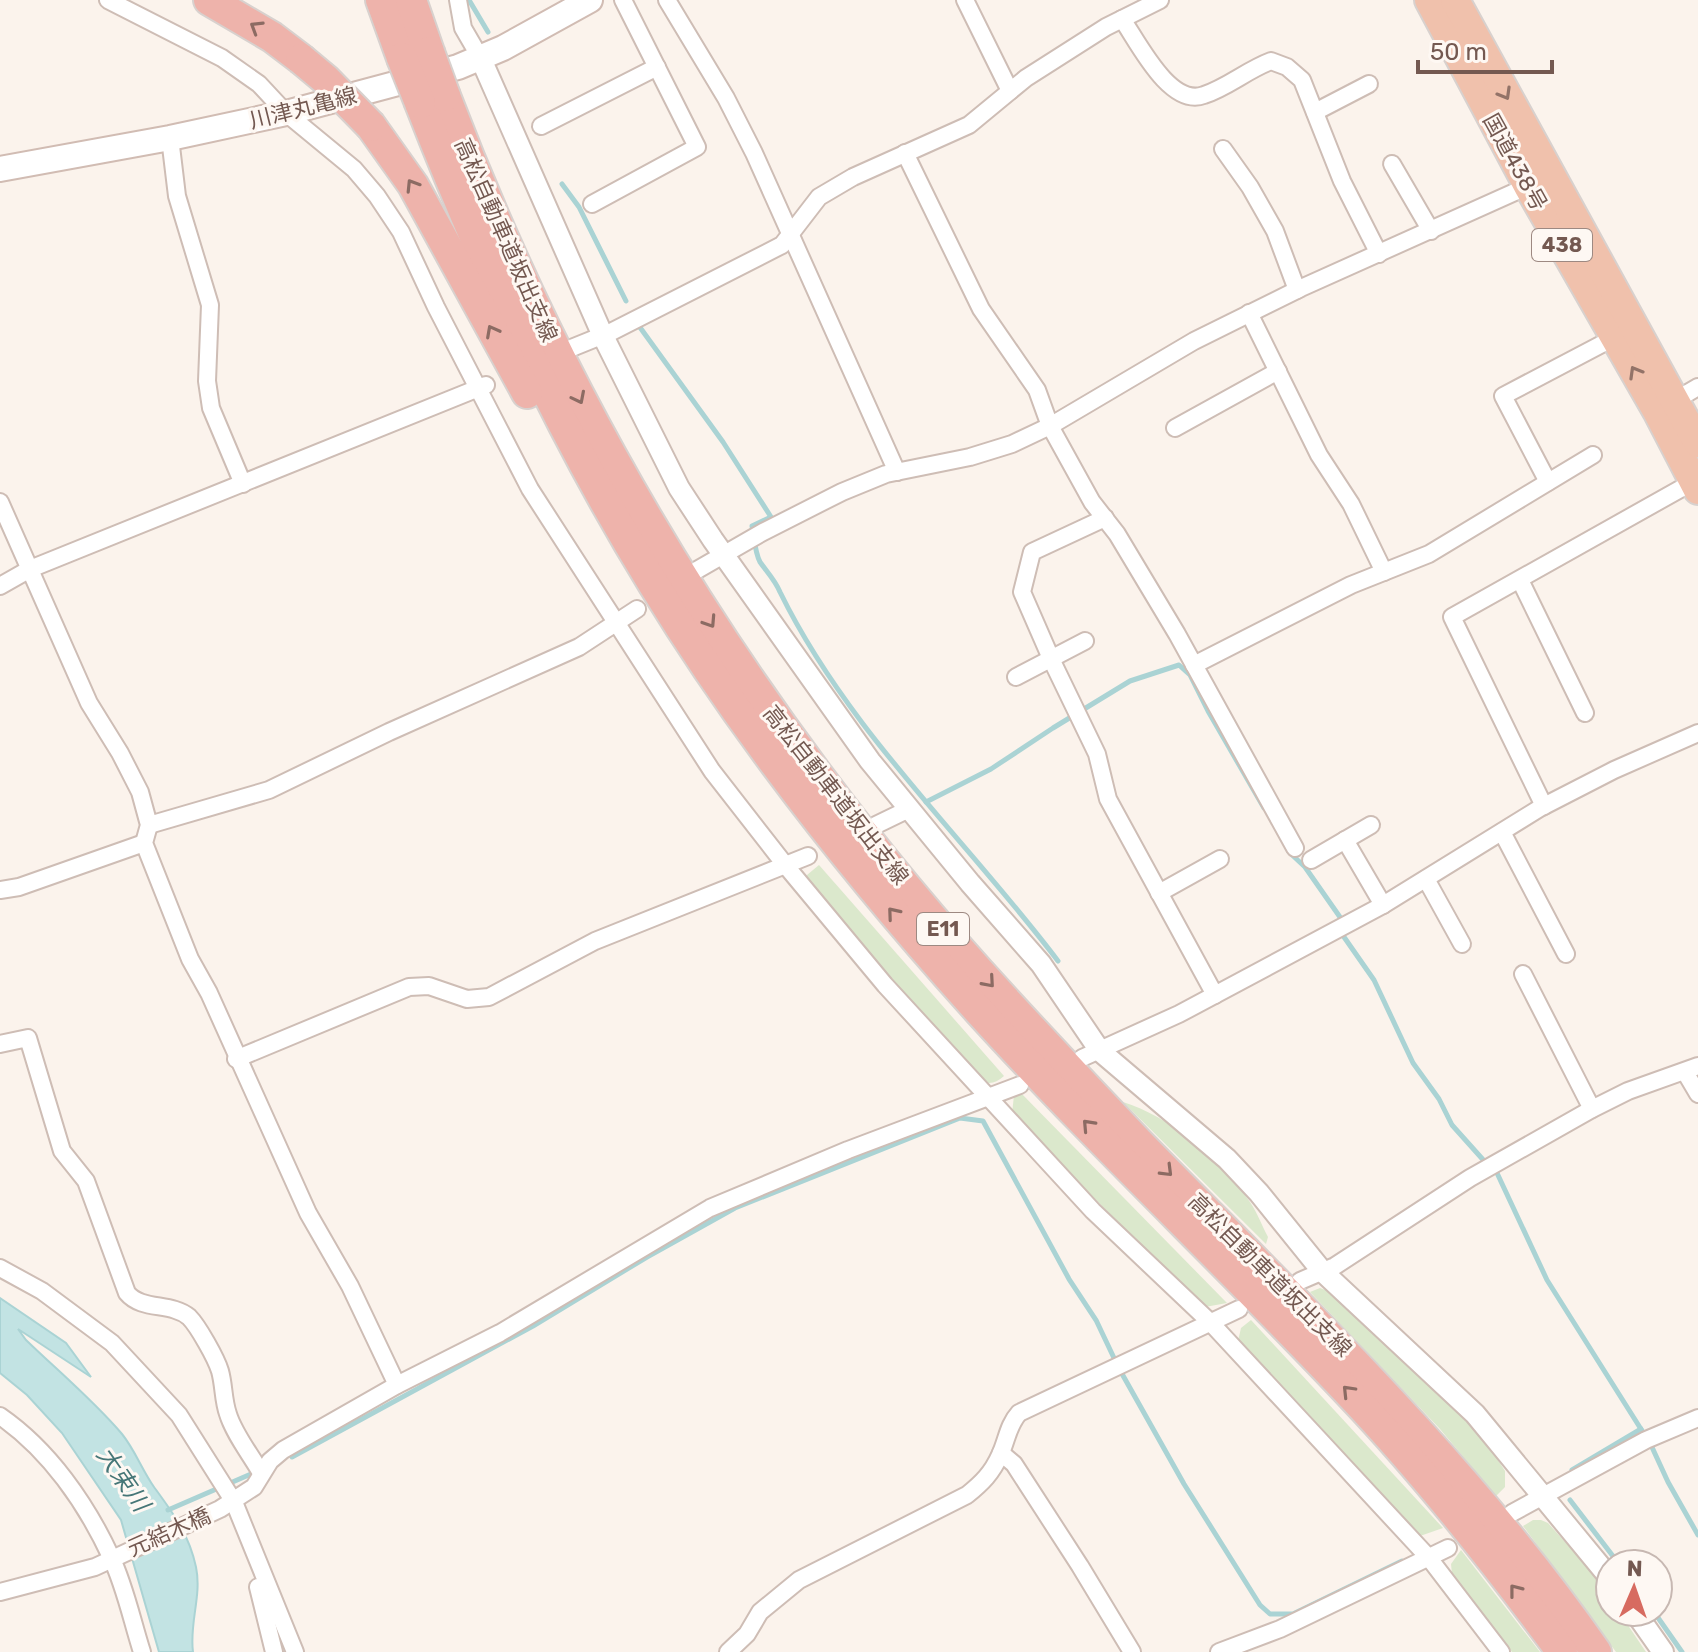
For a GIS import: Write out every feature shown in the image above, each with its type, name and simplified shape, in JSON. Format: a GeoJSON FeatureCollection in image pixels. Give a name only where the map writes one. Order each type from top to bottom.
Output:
{"type":"FeatureCollection","features":[{"type":"Feature","properties":{"kind":"highway"},"geometry":{"type":"LineString","coordinates":[[209,0],[272,37],[301,59],[371,126],[413,185],[645,597]]}},
{"type":"Feature","properties":{"kind":"highway","name":"高松自動車道坂出支線"},"geometry":{"type":"LineString","coordinates":[[381,0],[415,55],[432,100],[474,239],[645,597],[742,718],[818,821],[896,916],[980,1012],[1107,1146],[1356,1400],[1491,1559],[1562,1652]]}},
{"type":"Feature","properties":{"kind":"highway","name":"高松自動車道坂出支線"},"geometry":{"type":"LineString","coordinates":[[411,0],[415,55]]}},
{"type":"Feature","properties":{"kind":"highway","name":"国道438号"},"geometry":{"type":"LineString","coordinates":[[1429,0],[1540,181],[1624,332],[1677,400],[1698,443]]}},
{"type":"Feature","properties":{"kind":"highway","name":"国道438号"},"geometry":{"type":"LineString","coordinates":[[1455,0],[1540,181]]}},
{"type":"Feature","properties":{"kind":"highway","name":"高松自動車道坂出支線"},"geometry":{"type":"LineString","coordinates":[[432,100],[499,229],[537,316],[583,407],[676,570],[768,709],[839,805],[1000,995],[1374,1382],[1513,1544],[1596,1652]]}},
{"type":"Feature","properties":{"kind":"highway","name":"国道438号"},"geometry":{"type":"LineString","coordinates":[[1677,400],[1697,484]]}},
{"type":"Feature","properties":{"kind":"main road","name":"川津丸亀線"},"geometry":{"type":"LineString","coordinates":[[0,169],[286,113],[481,59],[590,0]]}},
{"type":"Feature","properties":{"kind":"street"},"geometry":{"type":"LineString","coordinates":[[108,0],[222,58],[259,84],[286,113],[354,169],[377,196],[401,232],[484,386],[530,489],[712,771],[885,985],[1093,1211],[1211,1323],[1429,1558],[1501,1652]]}},
{"type":"Feature","properties":{"kind":"street"},"geometry":{"type":"LineString","coordinates":[[458,0],[463,28],[481,59],[603,336],[679,488],[835,713],[909,809],[1041,964],[1091,1054],[1227,1159],[1259,1193],[1322,1271],[1466,1406],[1594,1558]]}},
{"type":"Feature","properties":{"kind":"street"},"geometry":{"type":"LineString","coordinates":[[592,204],[697,147],[623,0]]}},
{"type":"Feature","properties":{"kind":"street"},"geometry":{"type":"LineString","coordinates":[[667,0],[726,98],[897,472]]}},
{"type":"Feature","properties":{"kind":"street"},"geometry":{"type":"LineString","coordinates":[[965,0],[1010,91]]}},
{"type":"Feature","properties":{"kind":"street"},"geometry":{"type":"LineString","coordinates":[[569,349],[603,336],[782,245],[819,197],[853,177],[969,125],[1026,78],[1122,19],[1160,0]]}},
{"type":"Feature","properties":{"kind":"street"},"geometry":{"type":"LineString","coordinates":[[1122,19],[1167,85],[1182,94],[1200,97],[1271,61],[1287,67],[1302,80],[1342,181],[1379,254]]}},
{"type":"Feature","properties":{"kind":"street"},"geometry":{"type":"LineString","coordinates":[[541,126],[657,67]]}},
{"type":"Feature","properties":{"kind":"street"},"geometry":{"type":"LineString","coordinates":[[1315,112],[1369,84]]}},
{"type":"Feature","properties":{"kind":"street"},"geometry":{"type":"LineString","coordinates":[[170,138],[177,196],[210,305],[207,381],[211,408],[243,484]]}},
{"type":"Feature","properties":{"kind":"street"},"geometry":{"type":"LineString","coordinates":[[1223,149],[1250,187],[1275,231],[1297,290]]}},
{"type":"Feature","properties":{"kind":"street"},"geometry":{"type":"LineString","coordinates":[[905,153],[981,309],[1037,390],[1050,426],[1092,502],[1117,534],[1194,665],[1295,848]]}},
{"type":"Feature","properties":{"kind":"street"},"geometry":{"type":"LineString","coordinates":[[1392,164],[1431,231]]}},
{"type":"Feature","properties":{"kind":"street"},"geometry":{"type":"LineString","coordinates":[[623,166],[632,183]]}},
{"type":"Feature","properties":{"kind":"street"},"geometry":{"type":"LineString","coordinates":[[697,570],[753,537],[842,492],[897,472],[970,457],[1012,444],[1050,426],[1194,341],[1249,313],[1540,181]]}},
{"type":"Feature","properties":{"kind":"street"},"geometry":{"type":"LineString","coordinates":[[1249,313],[1319,455],[1351,504],[1384,572]]}},
{"type":"Feature","properties":{"kind":"street"},"geometry":{"type":"LineString","coordinates":[[1548,482],[1503,396],[1624,332]]}},
{"type":"Feature","properties":{"kind":"street"},"geometry":{"type":"LineString","coordinates":[[1175,428],[1278,371]]}},
{"type":"Feature","properties":{"kind":"street"},"geometry":{"type":"LineString","coordinates":[[0,586],[30,569],[484,386]]}},
{"type":"Feature","properties":{"kind":"street"},"geometry":{"type":"LineString","coordinates":[[1194,665],[1351,585],[1429,554],[1593,455]]}},
{"type":"Feature","properties":{"kind":"street"},"geometry":{"type":"LineString","coordinates":[[1544,806],[1452,617],[1697,484]]}},
{"type":"Feature","properties":{"kind":"street"},"geometry":{"type":"LineString","coordinates":[[0,502],[89,703],[140,792],[149,825],[144,843],[190,959],[209,993],[236,1059],[308,1213],[350,1286],[397,1385]]}},
{"type":"Feature","properties":{"kind":"street"},"geometry":{"type":"LineString","coordinates":[[1105,518],[1032,552],[1022,592],[1097,754],[1108,799],[1215,995]]}},
{"type":"Feature","properties":{"kind":"street"},"geometry":{"type":"LineString","coordinates":[[1520,580],[1585,713]]}},
{"type":"Feature","properties":{"kind":"street"},"geometry":{"type":"LineString","coordinates":[[149,825],[269,790],[389,732],[579,647],[617,623],[645,597]]}},
{"type":"Feature","properties":{"kind":"street"},"geometry":{"type":"LineString","coordinates":[[1016,677],[1085,641]]}},
{"type":"Feature","properties":{"kind":"street"},"geometry":{"type":"LineString","coordinates":[[1091,1054],[1215,995],[1383,905],[1544,806],[1650,753],[1698,733]]}},
{"type":"Feature","properties":{"kind":"street"},"geometry":{"type":"LineString","coordinates":[[876,825],[909,809]]}},
{"type":"Feature","properties":{"kind":"street"},"geometry":{"type":"LineString","coordinates":[[1311,860],[1371,825]]}},
{"type":"Feature","properties":{"kind":"street"},"geometry":{"type":"LineString","coordinates":[[1502,832],[1566,954]]}},
{"type":"Feature","properties":{"kind":"street"},"geometry":{"type":"LineString","coordinates":[[1345,840],[1383,905]]}},
{"type":"Feature","properties":{"kind":"street"},"geometry":{"type":"LineString","coordinates":[[0,890],[19,887],[144,843]]}},
{"type":"Feature","properties":{"kind":"street"},"geometry":{"type":"LineString","coordinates":[[236,1059],[409,987],[429,986],[467,999],[489,997],[595,941],[808,856]]}},
{"type":"Feature","properties":{"kind":"street"},"geometry":{"type":"LineString","coordinates":[[1159,893],[1220,859]]}},
{"type":"Feature","properties":{"kind":"street"},"geometry":{"type":"LineString","coordinates":[[1426,879],[1462,944]]}},
{"type":"Feature","properties":{"kind":"street"},"geometry":{"type":"LineString","coordinates":[[1523,974],[1592,1109]]}},
{"type":"Feature","properties":{"kind":"street"},"geometry":{"type":"LineString","coordinates":[[0,1044],[28,1038],[62,1151],[86,1181],[127,1293],[133,1300],[187,1315],[195,1325],[220,1370],[228,1416],[261,1473]]}},
{"type":"Feature","properties":{"kind":"street"},"geometry":{"type":"LineString","coordinates":[[1300,1281],[1335,1266],[1470,1178],[1628,1091],[1692,1069],[1698,1094]]}},
{"type":"Feature","properties":{"kind":"street"},"geometry":{"type":"LineString","coordinates":[[225,1496],[254,1487],[261,1473],[283,1450],[397,1385],[500,1333],[710,1208],[848,1150],[1020,1085]]}},
{"type":"Feature","properties":{"kind":"street"},"geometry":{"type":"LineString","coordinates":[[0,1268],[42,1291],[112,1343],[179,1415],[225,1496],[295,1652]]}},
{"type":"Feature","properties":{"kind":"street"},"geometry":{"type":"LineString","coordinates":[[728,1652],[747,1634],[760,1612],[799,1580],[967,1495],[989,1477],[1011,1421],[1019,1413],[1239,1309]]}},
{"type":"Feature","properties":{"kind":"street"},"geometry":{"type":"LineString","coordinates":[[0,1416],[41,1451],[75,1494],[115,1556],[142,1652]]}},
{"type":"Feature","properties":{"kind":"street"},"geometry":{"type":"LineString","coordinates":[[1512,1513],[1649,1439],[1698,1418]]}},
{"type":"Feature","properties":{"kind":"street"},"geometry":{"type":"LineString","coordinates":[[1001,1453],[1014,1464],[1132,1652]]}},
{"type":"Feature","properties":{"kind":"street","name":"元結木橋"},"geometry":{"type":"LineString","coordinates":[[0,1592],[95,1567],[225,1496]]}},
{"type":"Feature","properties":{"kind":"street"},"geometry":{"type":"LineString","coordinates":[[1219,1652],[1280,1629],[1448,1548]]}},
{"type":"Feature","properties":{"kind":"street"},"geometry":{"type":"LineString","coordinates":[[258,1566],[256,1581],[274,1652]]}},
{"type":"Feature","properties":{"kind":"street"},"geometry":{"type":"LineString","coordinates":[[1646,1628],[1663,1652]]}},
{"type":"Feature","properties":{"kind":"green space"},"geometry":{"type":"Polygon","coordinates":[[[819,865],[1004,1076],[993,1083],[980,1081],[806,883],[807,875],[819,865]]]}},
{"type":"Feature","properties":{"kind":"green space"},"geometry":{"type":"Polygon","coordinates":[[[1019,1091],[1227,1303],[1205,1307],[1195,1301],[1012,1114],[1014,1095],[1019,1091]]]}},
{"type":"Feature","properties":{"kind":"green space"},"geometry":{"type":"Polygon","coordinates":[[[1123,1102],[1158,1117],[1208,1154],[1236,1183],[1253,1207],[1268,1237],[1266,1244],[1123,1102]]]}},
{"type":"Feature","properties":{"kind":"green space"},"geometry":{"type":"Polygon","coordinates":[[[1320,1288],[1328,1291],[1415,1368],[1487,1443],[1505,1471],[1505,1487],[1496,1496],[1440,1429],[1310,1292],[1320,1288]]]}},
{"type":"Feature","properties":{"kind":"green space"},"geometry":{"type":"Polygon","coordinates":[[[1251,1320],[1443,1528],[1420,1536],[1412,1529],[1238,1341],[1241,1328],[1251,1320]]]}},
{"type":"Feature","properties":{"kind":"green space"},"geometry":{"type":"Polygon","coordinates":[[[1533,1520],[1548,1523],[1593,1573],[1594,1622],[1523,1526],[1533,1520]]]}},
{"type":"Feature","properties":{"kind":"green space"},"geometry":{"type":"Polygon","coordinates":[[[1461,1550],[1540,1652],[1512,1652],[1452,1574],[1451,1564],[1461,1550]]]}},
{"type":"Feature","properties":{"kind":"green space"},"geometry":{"type":"Polygon","coordinates":[[[1598,1628],[1630,1628],[1646,1652],[1616,1652],[1598,1628]]]}},
{"type":"Feature","properties":{"kind":"water","name":"大束川"},"geometry":{"type":"Polygon","coordinates":[[[0,1298],[66,1343],[91,1377],[18,1329],[122,1434],[180,1524],[196,1567],[193,1652],[159,1652],[121,1520],[62,1433],[27,1395],[0,1373],[0,1298]]]}},
{"type":"Feature","properties":{"kind":"waterway"},"geometry":{"type":"LineString","coordinates":[[469,0],[488,32]]}},
{"type":"Feature","properties":{"kind":"waterway"},"geometry":{"type":"LineString","coordinates":[[562,184],[579,207],[626,301]]}},
{"type":"Feature","properties":{"kind":"waterway"},"geometry":{"type":"LineString","coordinates":[[639,326],[723,442],[771,517],[752,526],[758,558],[839,691],[910,783],[1058,961]]}},
{"type":"Feature","properties":{"kind":"waterway"},"geometry":{"type":"LineString","coordinates":[[926,802],[991,769],[1130,681],[1179,665],[1190,675],[1264,808]]}},
{"type":"Feature","properties":{"kind":"waterway"},"geometry":{"type":"LineString","coordinates":[[1289,852],[1305,867],[1342,920]]}},
{"type":"Feature","properties":{"kind":"waterway"},"geometry":{"type":"LineString","coordinates":[[1344,937],[1374,980],[1413,1063],[1439,1099],[1452,1125],[1486,1163]]}},
{"type":"Feature","properties":{"kind":"waterway"},"geometry":{"type":"LineString","coordinates":[[292,1457],[533,1326],[735,1208],[960,1118],[983,1121],[1069,1279],[1096,1320],[1114,1358]]}},
{"type":"Feature","properties":{"kind":"waterway"},"geometry":{"type":"LineString","coordinates":[[1497,1173],[1547,1280],[1651,1445],[1698,1535]]}},
{"type":"Feature","properties":{"kind":"waterway"},"geometry":{"type":"LineString","coordinates":[[1121,1372],[1184,1484],[1260,1605],[1270,1614],[1293,1614],[1402,1561]]}},
{"type":"Feature","properties":{"kind":"waterway"},"geometry":{"type":"LineString","coordinates":[[1572,1470],[1641,1429]]}},
{"type":"Feature","properties":{"kind":"waterway"},"geometry":{"type":"LineString","coordinates":[[168,1510],[251,1474]]}},
{"type":"Feature","properties":{"kind":"waterway"},"geometry":{"type":"LineString","coordinates":[[1570,1500],[1607,1548]]}},
{"type":"Feature","properties":{"kind":"waterway"},"geometry":{"type":"LineString","coordinates":[[1665,1628],[1682,1652]]}}]}
